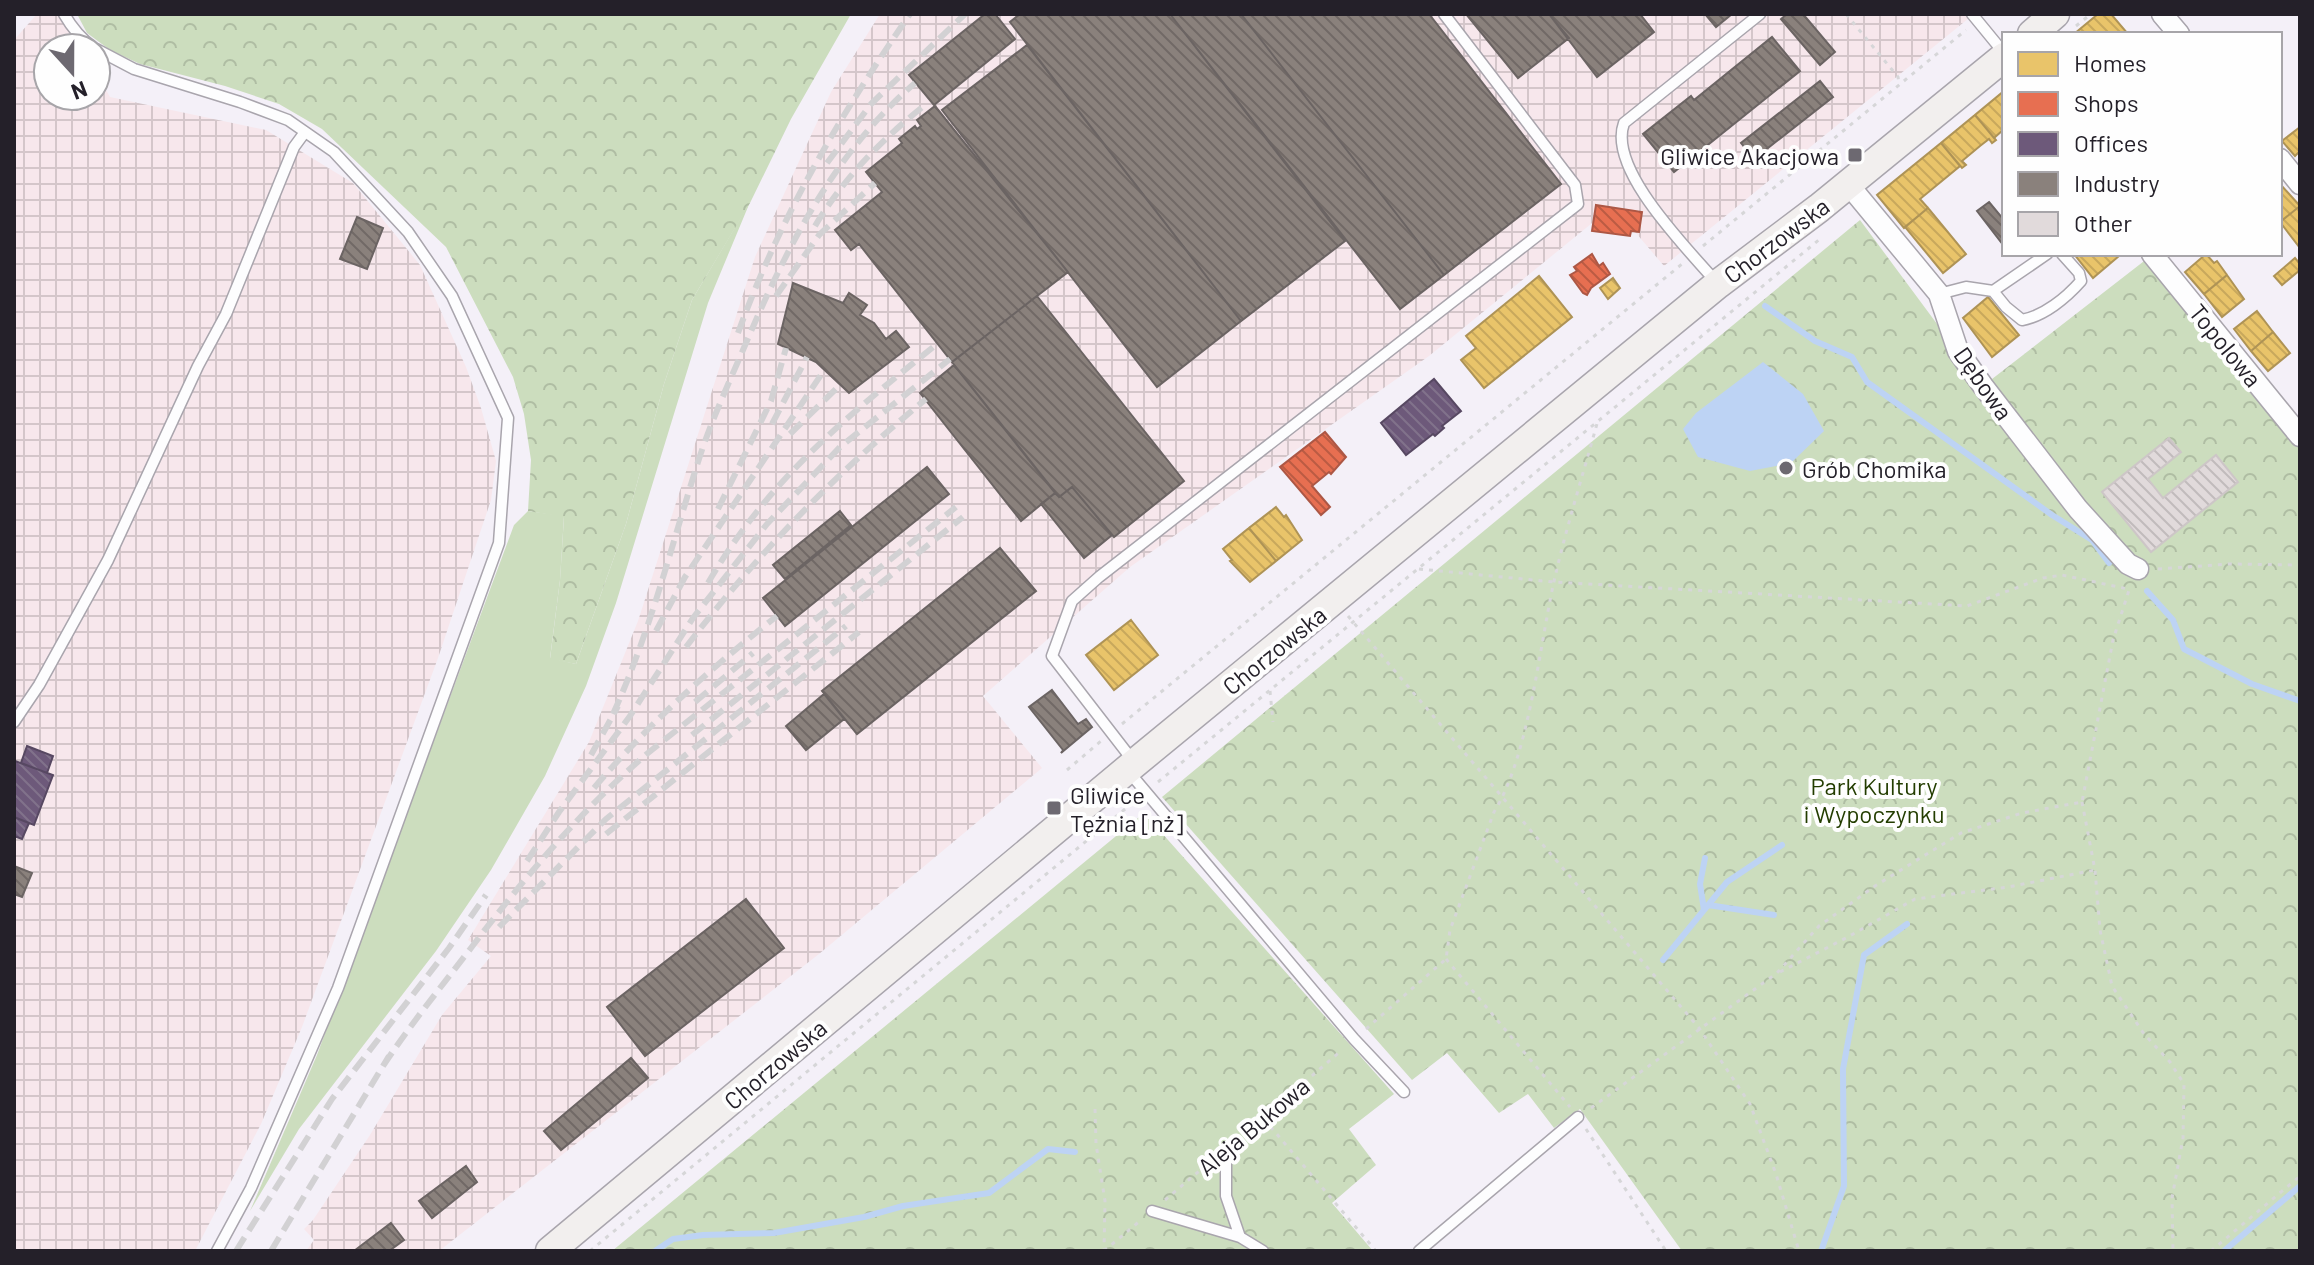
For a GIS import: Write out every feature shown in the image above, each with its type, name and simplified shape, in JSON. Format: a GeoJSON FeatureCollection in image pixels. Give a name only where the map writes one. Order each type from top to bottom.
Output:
{"type":"FeatureCollection","features":[{"type":"Feature","properties":{"kind":"main road"},"geometry":{"type":"LineString","coordinates":[[2034,32],[2055,14]]}},
{"type":"Feature","properties":{"kind":"main road","name":"Chorzowska"},"geometry":{"type":"LineString","coordinates":[[550,1251],[1718,284],[1840,178],[2002,56]]}},
{"type":"Feature","properties":{"kind":"street"},"geometry":{"type":"LineString","coordinates":[[2162,14],[2177,32]]}},
{"type":"Feature","properties":{"kind":"street"},"geometry":{"type":"LineString","coordinates":[[2282,162],[2300,184]]}},
{"type":"Feature","properties":{"kind":"street","name":"Dębowa"},"geometry":{"type":"LineString","coordinates":[[1840,178],[1939,294],[1958,351],[1974,375],[2078,509],[2136,574]]}},
{"type":"Feature","properties":{"kind":"street","name":"Topolowa"},"geometry":{"type":"LineString","coordinates":[[2154,256],[2300,436]]}},
{"type":"Feature","properties":{"kind":"lane"},"geometry":{"type":"LineString","coordinates":[[64,14],[75,32]]}},
{"type":"Feature","properties":{"kind":"lane"},"geometry":{"type":"LineString","coordinates":[[1404,1092],[1354,1039],[1145,792],[1111,733],[1052,656],[1072,601],[1578,204],[1575,185],[1444,14]]}},
{"type":"Feature","properties":{"kind":"lane"},"geometry":{"type":"LineString","coordinates":[[1718,284],[1635,183],[1621,147],[1620,134],[1624,123],[1760,14]]}},
{"type":"Feature","properties":{"kind":"lane"},"geometry":{"type":"LineString","coordinates":[[1975,17],[2002,52]]}},
{"type":"Feature","properties":{"kind":"lane"},"geometry":{"type":"LineString","coordinates":[[112,58],[134,69],[288,120],[334,152],[408,232],[452,296],[508,418],[499,543],[338,988],[251,1188],[217,1251]]}},
{"type":"Feature","properties":{"kind":"lane"},"geometry":{"type":"LineString","coordinates":[[14,722],[39,685],[108,560],[198,366],[226,314],[294,147],[305,132]]}},
{"type":"Feature","properties":{"kind":"lane"},"geometry":{"type":"LineString","coordinates":[[1993,291],[2044,256]]}},
{"type":"Feature","properties":{"kind":"lane"},"geometry":{"type":"LineString","coordinates":[[1939,294],[1966,287],[1993,291],[2022,320],[2035,318],[2071,293],[2081,281],[2079,273],[2064,256]]}},
{"type":"Feature","properties":{"kind":"lane"},"geometry":{"type":"LineString","coordinates":[[1419,1251],[1578,1117]]}},
{"type":"Feature","properties":{"kind":"lane"},"geometry":{"type":"LineString","coordinates":[[1226,1148],[1226,1196],[1240,1237]]}},
{"type":"Feature","properties":{"kind":"lane"},"geometry":{"type":"LineString","coordinates":[[1152,1211],[1240,1237],[1263,1251]]}},
{"type":"Feature","properties":{"kind":"path"},"geometry":{"type":"LineString","coordinates":[[1846,14],[1898,77],[1900,85]]}},
{"type":"Feature","properties":{"kind":"path"},"geometry":{"type":"LineString","coordinates":[[2069,32],[2091,14]]}},
{"type":"Feature","properties":{"kind":"path"},"geometry":{"type":"LineString","coordinates":[[1067,770],[1900,85],[1975,17]]}},
{"type":"Feature","properties":{"kind":"path"},"geometry":{"type":"LineString","coordinates":[[1815,155],[1840,178]]}},
{"type":"Feature","properties":{"kind":"path"},"geometry":{"type":"LineString","coordinates":[[590,1251],[1828,232]]}},
{"type":"Feature","properties":{"kind":"path"},"geometry":{"type":"LineString","coordinates":[[1598,420],[1554,582],[1523,734],[1503,796],[1494,812],[1450,930],[1446,959],[1578,1117],[1666,1251]]}},
{"type":"Feature","properties":{"kind":"path"},"geometry":{"type":"LineString","coordinates":[[2173,1251],[2172,1198],[2183,1138],[2184,1084],[2170,1062],[2144,1034],[2112,986],[2100,930],[2095,870],[2082,802],[2113,640],[2136,574],[2229,564],[2300,565]]}},
{"type":"Feature","properties":{"kind":"path"},"geometry":{"type":"LineString","coordinates":[[1418,569],[1554,582],[1967,606],[2043,578],[2062,575],[2129,590]]}},
{"type":"Feature","properties":{"kind":"path"},"geometry":{"type":"LineString","coordinates":[[1354,623],[1699,1028],[1750,1104],[1776,1174],[1799,1251]]}},
{"type":"Feature","properties":{"kind":"path"},"geometry":{"type":"LineString","coordinates":[[1270,691],[1273,722]]}},
{"type":"Feature","properties":{"kind":"path"},"geometry":{"type":"LineString","coordinates":[[1777,973],[1819,926],[1875,886],[1961,833],[2022,813],[2082,802]]}},
{"type":"Feature","properties":{"kind":"path"},"geometry":{"type":"LineString","coordinates":[[1578,1117],[1777,973],[1915,899],[2008,887],[2095,870]]}},
{"type":"Feature","properties":{"kind":"path","name":"Aleja Bukowa"},"geometry":{"type":"LineString","coordinates":[[1104,1251],[1264,1119],[1446,959]]}},
{"type":"Feature","properties":{"kind":"path"},"geometry":{"type":"LineString","coordinates":[[1095,1109],[1096,1144],[1105,1201],[1104,1251]]}},
{"type":"Feature","properties":{"kind":"path"},"geometry":{"type":"LineString","coordinates":[[1264,1119],[1376,1251]]}},
{"type":"Feature","properties":{"kind":"path"},"geometry":{"type":"LineString","coordinates":[[2211,1251],[2300,1176]]}},
{"type":"Feature","properties":{"kind":"shaded area"},"geometry":{"type":"Polygon","coordinates":[[[37,14],[64,14],[74,32],[32,32],[32,112],[112,112],[112,97],[266,130],[353,183],[420,265],[466,367],[496,461],[491,500],[438,658],[302,1027],[261,1124],[195,1251],[14,1251],[14,40],[37,14]]]}},
{"type":"Feature","properties":{"kind":"shaded area"},"geometry":{"type":"Polygon","coordinates":[[[880,14],[1974,14],[1664,266],[1613,206],[1429,356],[1130,567],[983,696],[1042,768],[819,954],[439,1251],[306,1251],[314,1240],[304,1229],[370,1135],[442,1015],[491,956],[468,940],[589,742],[638,621],[755,257],[831,92],[880,14]]]}},
{"type":"Feature","properties":{"kind":"green space"},"geometry":{"type":"Polygon","coordinates":[[[77,14],[851,14],[791,119],[750,203],[692,300],[664,384],[626,524],[576,664],[550,659],[564,517],[528,511],[531,460],[524,414],[513,377],[446,247],[322,129],[279,104],[140,64],[112,51],[112,32],[86,32],[77,14]]]}},
{"type":"Feature","properties":{"kind":"green space"},"geometry":{"type":"Polygon","coordinates":[[[750,202],[708,303],[616,603],[586,686],[545,776],[491,870],[436,951],[299,1129],[250,1211],[317,1055],[514,525],[528,511],[564,516],[550,658],[576,664],[626,524],[664,384],[692,300],[750,202]]]}},
{"type":"Feature","properties":{"kind":"green space","name":"Park Kultury i Wypoczynku"},"geometry":{"type":"Polygon","coordinates":[[[1860,220],[1983,386],[2148,258],[2300,448],[2300,1251],[1682,1251],[1580,1109],[1554,1128],[1528,1094],[1499,1113],[1447,1053],[1412,1080],[1162,797],[1860,220]]]}},
{"type":"Feature","properties":{"kind":"green space"},"geometry":{"type":"Polygon","coordinates":[[[1144,813],[1394,1094],[1349,1129],[1376,1165],[1332,1203],[1373,1251],[612,1251],[1144,813]]]}},
{"type":"Feature","properties":{"kind":"water"},"geometry":{"type":"Polygon","coordinates":[[[1763,362],[1803,394],[1824,431],[1791,463],[1750,471],[1698,457],[1683,429],[1696,413],[1763,362]]]}},
{"type":"Feature","properties":{"kind":"building: Homes"},"geometry":{"type":"Polygon","coordinates":[[[2098,14],[2111,14],[2126,32],[2076,32],[2098,14]]]}},
{"type":"Feature","properties":{"kind":"building: Homes"},"geometry":{"type":"Polygon","coordinates":[[[2002,93],[2002,131],[1994,138],[1975,115],[2002,93]]]}},
{"type":"Feature","properties":{"kind":"building: Homes"},"geometry":{"type":"Polygon","coordinates":[[[1975,115],[1996,140],[1992,143],[1989,139],[1980,146],[1962,161],[1966,165],[1962,168],[1941,143],[1975,115]]]}},
{"type":"Feature","properties":{"kind":"building: Homes"},"geometry":{"type":"Polygon","coordinates":[[[2300,127],[2300,151],[2295,156],[2282,141],[2300,127]]]}},
{"type":"Feature","properties":{"kind":"building: Homes"},"geometry":{"type":"Polygon","coordinates":[[[1941,143],[1960,166],[1920,199],[1928,208],[1904,228],[1877,195],[1941,143]]]}},
{"type":"Feature","properties":{"kind":"building: Homes"},"geometry":{"type":"Polygon","coordinates":[[[2282,186],[2300,206],[2282,220],[2282,186]]]}},
{"type":"Feature","properties":{"kind":"building: Homes"},"geometry":{"type":"Polygon","coordinates":[[[2300,206],[2300,248],[2282,225],[2282,220],[2300,206]]]}},
{"type":"Feature","properties":{"kind":"building: Homes"},"geometry":{"type":"Polygon","coordinates":[[[1928,208],[1966,254],[1943,273],[1905,227],[1928,208]]]}},
{"type":"Feature","properties":{"kind":"building: Homes"},"geometry":{"type":"Polygon","coordinates":[[[2076,256],[2119,256],[2093,278],[2076,256]]]}},
{"type":"Feature","properties":{"kind":"building: Homes"},"geometry":{"type":"Polygon","coordinates":[[[2208,256],[2214,263],[2217,261],[2227,275],[2204,294],[2185,272],[2208,256]]]}},
{"type":"Feature","properties":{"kind":"building: Homes"},"geometry":{"type":"Polygon","coordinates":[[[2295,258],[2300,270],[2282,285],[2274,276],[2295,258]]]}},
{"type":"Feature","properties":{"kind":"building: Homes"},"geometry":{"type":"Polygon","coordinates":[[[2227,275],[2244,299],[2222,317],[2204,294],[2227,275]]]}},
{"type":"Feature","properties":{"kind":"building: Homes"},"geometry":{"type":"Polygon","coordinates":[[[1539,276],[1572,317],[1484,388],[1461,360],[1476,348],[1466,336],[1539,276]]]}},
{"type":"Feature","properties":{"kind":"building: Homes"},"geometry":{"type":"Polygon","coordinates":[[[1613,278],[1620,288],[1608,299],[1600,288],[1613,278]]]}},
{"type":"Feature","properties":{"kind":"building: Homes"},"geometry":{"type":"Polygon","coordinates":[[[1988,297],[2019,335],[1992,357],[1963,318],[1988,297]]]}},
{"type":"Feature","properties":{"kind":"building: Homes"},"geometry":{"type":"Polygon","coordinates":[[[2257,311],[2273,332],[2251,351],[2234,329],[2257,311]]]}},
{"type":"Feature","properties":{"kind":"building: Homes"},"geometry":{"type":"Polygon","coordinates":[[[2273,332],[2290,353],[2268,371],[2251,351],[2273,332]]]}},
{"type":"Feature","properties":{"kind":"building: Homes"},"geometry":{"type":"Polygon","coordinates":[[[1276,507],[1284,517],[1286,515],[1302,540],[1276,561],[1249,528],[1276,507]]]}},
{"type":"Feature","properties":{"kind":"building: Homes"},"geometry":{"type":"Polygon","coordinates":[[[1249,528],[1276,561],[1250,582],[1223,549],[1249,528]]]}},
{"type":"Feature","properties":{"kind":"building: Homes"},"geometry":{"type":"Polygon","coordinates":[[[1131,620],[1158,655],[1114,690],[1086,655],[1131,620]]]}},
{"type":"Feature","properties":{"kind":"building: Shops"},"geometry":{"type":"Polygon","coordinates":[[[1596,205],[1642,212],[1639,232],[1631,231],[1630,236],[1592,231],[1596,205]]]}},
{"type":"Feature","properties":{"kind":"building: Shops"},"geometry":{"type":"Polygon","coordinates":[[[1592,254],[1599,266],[1603,263],[1610,274],[1591,288],[1587,295],[1570,275],[1577,271],[1574,267],[1592,254]]]}},
{"type":"Feature","properties":{"kind":"building: Shops"},"geometry":{"type":"Polygon","coordinates":[[[1325,432],[1346,457],[1331,474],[1329,472],[1312,486],[1330,507],[1321,515],[1280,467],[1325,432]]]}},
{"type":"Feature","properties":{"kind":"building: Offices"},"geometry":{"type":"Polygon","coordinates":[[[1434,379],[1461,411],[1435,436],[1433,434],[1406,455],[1381,423],[1434,379]]]}},
{"type":"Feature","properties":{"kind":"building: Offices"},"geometry":{"type":"Polygon","coordinates":[[[27,746],[53,756],[47,773],[21,763],[27,746]]]}},
{"type":"Feature","properties":{"kind":"building: Offices"},"geometry":{"type":"Polygon","coordinates":[[[15,761],[53,775],[34,825],[14,817],[15,761]]]}},
{"type":"Feature","properties":{"kind":"building: Offices"},"geometry":{"type":"Polygon","coordinates":[[[14,817],[29,823],[22,839],[14,836],[14,817]]]}},
{"type":"Feature","properties":{"kind":"building: Industry"},"geometry":{"type":"Polygon","coordinates":[[[985,14],[995,14],[1015,39],[934,105],[909,75],[985,14]]]}},
{"type":"Feature","properties":{"kind":"building: Industry"},"geometry":{"type":"Polygon","coordinates":[[[1020,14],[1170,14],[1345,241],[1241,321],[1010,22],[1020,14]]]}},
{"type":"Feature","properties":{"kind":"building: Industry"},"geometry":{"type":"Polygon","coordinates":[[[1170,14],[1241,14],[1444,275],[1400,309],[1170,14]]]}},
{"type":"Feature","properties":{"kind":"building: Industry"},"geometry":{"type":"Polygon","coordinates":[[[1241,14],[1429,14],[1561,184],[1444,275],[1241,14]]]}},
{"type":"Feature","properties":{"kind":"building: Industry"},"geometry":{"type":"Polygon","coordinates":[[[1466,14],[1549,14],[1569,38],[1518,78],[1466,14]]]}},
{"type":"Feature","properties":{"kind":"building: Industry"},"geometry":{"type":"Polygon","coordinates":[[[1549,14],[1640,14],[1654,32],[1597,77],[1549,14]]]}},
{"type":"Feature","properties":{"kind":"building: Industry"},"geometry":{"type":"Polygon","coordinates":[[[1705,14],[1732,14],[1716,27],[1705,14]]]}},
{"type":"Feature","properties":{"kind":"building: Industry"},"geometry":{"type":"Polygon","coordinates":[[[1787,14],[1803,14],[1835,52],[1820,65],[1781,19],[1787,14]]]}},
{"type":"Feature","properties":{"kind":"building: Industry"},"geometry":{"type":"Polygon","coordinates":[[[1772,37],[1800,71],[1674,172],[1643,134],[1691,96],[1694,100],[1772,37]]]}},
{"type":"Feature","properties":{"kind":"building: Industry"},"geometry":{"type":"Polygon","coordinates":[[[1027,45],[1241,321],[1157,387],[942,110],[1027,45]]]}},
{"type":"Feature","properties":{"kind":"building: Industry"},"geometry":{"type":"Polygon","coordinates":[[[1820,81],[1833,97],[1754,159],[1741,143],[1820,81]]]}},
{"type":"Feature","properties":{"kind":"building: Industry"},"geometry":{"type":"Polygon","coordinates":[[[935,106],[1068,272],[952,362],[859,244],[851,250],[835,230],[882,192],[866,172],[902,143],[899,139],[915,126],[917,129],[921,126],[917,120],[935,106]]]}},
{"type":"Feature","properties":{"kind":"building: Industry"},"geometry":{"type":"Polygon","coordinates":[[[1989,202],[2002,218],[2002,243],[1977,211],[1989,202]]]}},
{"type":"Feature","properties":{"kind":"building: Industry"},"geometry":{"type":"Polygon","coordinates":[[[357,217],[383,228],[367,269],[340,259],[357,217]]]}},
{"type":"Feature","properties":{"kind":"building: Industry"},"geometry":{"type":"Polygon","coordinates":[[[793,283],[843,303],[849,293],[867,305],[860,315],[874,323],[886,339],[896,331],[909,347],[849,393],[816,362],[778,344],[793,283]]]}},
{"type":"Feature","properties":{"kind":"building: Industry"},"geometry":{"type":"Polygon","coordinates":[[[1037,296],[1184,481],[1114,537],[1072,487],[1059,497],[952,362],[1037,296]]]}},
{"type":"Feature","properties":{"kind":"building: Industry"},"geometry":{"type":"Polygon","coordinates":[[[954,365],[1055,493],[1021,521],[920,393],[954,365]]]}},
{"type":"Feature","properties":{"kind":"building: Industry"},"geometry":{"type":"Polygon","coordinates":[[[927,467],[949,494],[785,626],[763,598],[927,467]]]}},
{"type":"Feature","properties":{"kind":"building: Industry"},"geometry":{"type":"Polygon","coordinates":[[[1072,487],[1112,535],[1084,558],[1041,504],[1055,493],[1059,497],[1072,487]]]}},
{"type":"Feature","properties":{"kind":"building: Industry"},"geometry":{"type":"Polygon","coordinates":[[[840,511],[851,525],[785,579],[773,565],[840,511]]]}},
{"type":"Feature","properties":{"kind":"building: Industry"},"geometry":{"type":"Polygon","coordinates":[[[1000,548],[1036,591],[857,734],[822,691],[1000,548]]]}},
{"type":"Feature","properties":{"kind":"building: Industry"},"geometry":{"type":"Polygon","coordinates":[[[1052,690],[1078,724],[1086,719],[1092,727],[1061,753],[1063,750],[1029,707],[1052,690]]]}},
{"type":"Feature","properties":{"kind":"building: Industry"},"geometry":{"type":"Polygon","coordinates":[[[824,694],[844,719],[806,750],[786,726],[824,694]]]}},
{"type":"Feature","properties":{"kind":"building: Industry"},"geometry":{"type":"Polygon","coordinates":[[[14,866],[32,873],[22,897],[14,894],[14,866]]]}},
{"type":"Feature","properties":{"kind":"building: Industry"},"geometry":{"type":"Polygon","coordinates":[[[746,899],[784,948],[645,1056],[607,1007],[746,899]]]}},
{"type":"Feature","properties":{"kind":"building: Industry"},"geometry":{"type":"Polygon","coordinates":[[[631,1058],[648,1078],[561,1150],[544,1131],[631,1058]]]}},
{"type":"Feature","properties":{"kind":"building: Industry"},"geometry":{"type":"Polygon","coordinates":[[[466,1166],[477,1182],[432,1218],[419,1201],[466,1166]]]}},
{"type":"Feature","properties":{"kind":"building: Industry"},"geometry":{"type":"Polygon","coordinates":[[[391,1223],[404,1240],[389,1251],[354,1251],[391,1223]]]}},
{"type":"Feature","properties":{"kind":"building: Other"},"geometry":{"type":"Polygon","coordinates":[[[2169,438],[2181,452],[2148,479],[2163,498],[2216,455],[2238,482],[2151,552],[2102,492],[2169,438]]]}},
{"type":"Feature","properties":{"kind":"waterway"},"geometry":{"type":"LineString","coordinates":[[1765,306],[1815,341],[1852,357],[1867,382],[2052,515],[2092,540],[2109,563]]}},
{"type":"Feature","properties":{"kind":"waterway"},"geometry":{"type":"LineString","coordinates":[[2147,591],[2173,620],[2184,649],[2252,684],[2300,701]]}},
{"type":"Feature","properties":{"kind":"waterway"},"geometry":{"type":"LineString","coordinates":[[1663,960],[1727,882],[1782,845]]}},
{"type":"Feature","properties":{"kind":"waterway"},"geometry":{"type":"LineString","coordinates":[[1704,910],[1700,884],[1705,858]]}},
{"type":"Feature","properties":{"kind":"waterway"},"geometry":{"type":"LineString","coordinates":[[1708,905],[1774,915]]}},
{"type":"Feature","properties":{"kind":"waterway"},"geometry":{"type":"LineString","coordinates":[[1821,1251],[1844,1186],[1843,1069],[1864,955],[1907,924]]}},
{"type":"Feature","properties":{"kind":"waterway"},"geometry":{"type":"LineString","coordinates":[[655,1251],[673,1239],[774,1233],[864,1217],[903,1206],[989,1193],[1048,1149],[1075,1152]]}},
{"type":"Feature","properties":{"kind":"waterway"},"geometry":{"type":"LineString","coordinates":[[2224,1251],[2300,1186]]}},
{"type":"Feature","properties":{"kind":"railway"},"geometry":{"type":"LineString","coordinates":[[738,333],[773,248],[814,168],[859,91],[910,14]]}},
{"type":"Feature","properties":{"kind":"railway"},"geometry":{"type":"LineString","coordinates":[[827,163],[871,104],[965,14]]}},
{"type":"Feature","properties":{"kind":"railway"},"geometry":{"type":"LineString","coordinates":[[613,714],[649,621],[708,434],[776,277],[835,173],[859,141],[915,83]]}},
{"type":"Feature","properties":{"kind":"railway"},"geometry":{"type":"LineString","coordinates":[[815,226],[864,161],[925,105]]}},
{"type":"Feature","properties":{"kind":"railway"},"geometry":{"type":"LineString","coordinates":[[776,296],[819,235],[875,183]]}},
{"type":"Feature","properties":{"kind":"railway"},"geometry":{"type":"LineString","coordinates":[[708,583],[731,546],[783,481],[840,425],[937,344]]}},
{"type":"Feature","properties":{"kind":"railway"},"geometry":{"type":"LineString","coordinates":[[718,509],[771,401],[786,348]]}},
{"type":"Feature","properties":{"kind":"railway"},"geometry":{"type":"LineString","coordinates":[[772,424],[807,357]]}},
{"type":"Feature","properties":{"kind":"railway"},"geometry":{"type":"LineString","coordinates":[[527,861],[630,716],[693,618],[767,524],[840,447],[950,359]]}},
{"type":"Feature","properties":{"kind":"railway"},"geometry":{"type":"LineString","coordinates":[[656,631],[685,577],[825,369]]}},
{"type":"Feature","properties":{"kind":"railway"},"geometry":{"type":"LineString","coordinates":[[790,434],[841,384]]}},
{"type":"Feature","properties":{"kind":"railway"},"geometry":{"type":"LineString","coordinates":[[686,647],[741,579],[799,516],[860,456],[926,399]]}},
{"type":"Feature","properties":{"kind":"railway"},"geometry":{"type":"LineString","coordinates":[[383,1066],[512,896],[599,798],[648,753],[956,507]]}},
{"type":"Feature","properties":{"kind":"railway"},"geometry":{"type":"LineString","coordinates":[[692,735],[963,517]]}},
{"type":"Feature","properties":{"kind":"railway"},"geometry":{"type":"LineString","coordinates":[[594,788],[681,697],[777,616]]}},
{"type":"Feature","properties":{"kind":"railway"},"geometry":{"type":"LineString","coordinates":[[499,927],[606,819],[846,626]]}},
{"type":"Feature","properties":{"kind":"railway"},"geometry":{"type":"LineString","coordinates":[[606,834],[859,632]]}},
{"type":"Feature","properties":{"kind":"railway"},"geometry":{"type":"LineString","coordinates":[[695,702],[753,653]]}},
{"type":"Feature","properties":{"kind":"railway"},"geometry":{"type":"LineString","coordinates":[[591,755],[618,706]]}},
{"type":"Feature","properties":{"kind":"railway"},"geometry":{"type":"LineString","coordinates":[[236,1251],[332,1099],[449,948],[486,895]]}},
{"type":"Feature","properties":{"kind":"railway"},"geometry":{"type":"LineString","coordinates":[[271,1251],[389,1056]]}},
{"type":"Feature","properties":{"kind":"place","name":"Gliwice Akacjowa"},"geometry":{"type":"Point","coordinates":[1855,155]}},
{"type":"Feature","properties":{"kind":"place","name":"Grób Chomika"},"geometry":{"type":"Point","coordinates":[1786,468]}},
{"type":"Feature","properties":{"kind":"place","name":"Gliwice Tężnia [nż]"},"geometry":{"type":"Point","coordinates":[1054,808]}}]}
